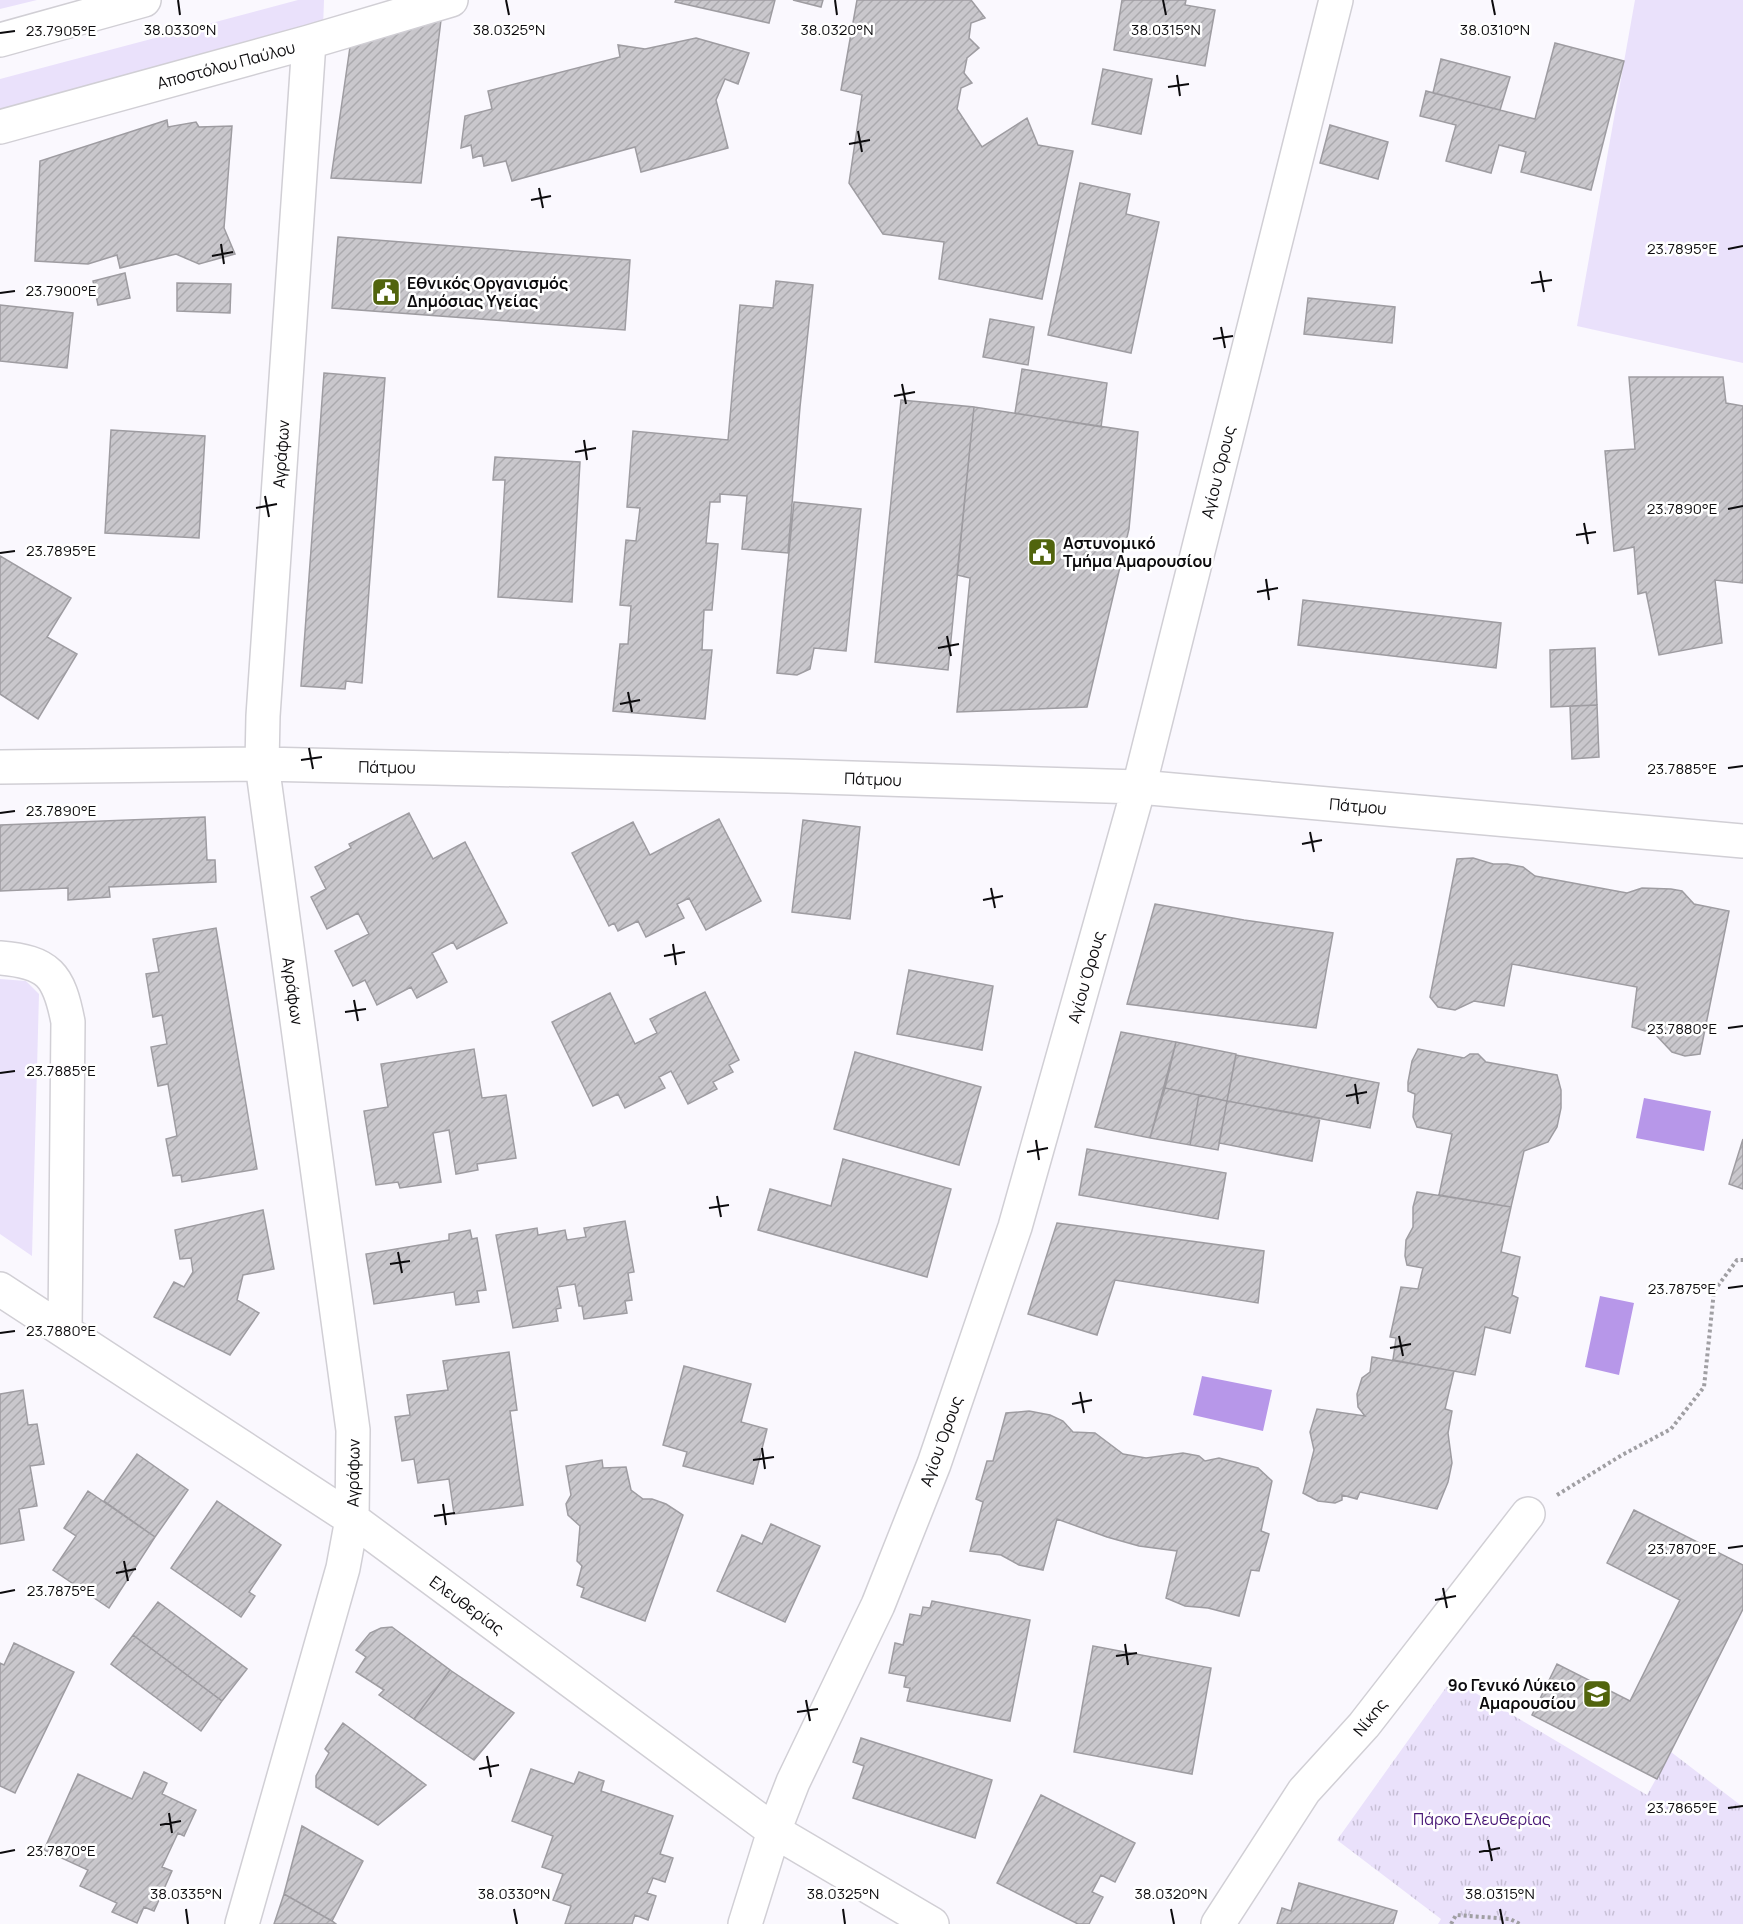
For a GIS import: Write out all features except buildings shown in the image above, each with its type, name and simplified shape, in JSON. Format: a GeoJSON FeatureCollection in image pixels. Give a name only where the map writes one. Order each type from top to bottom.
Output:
{"type":"FeatureCollection","features":[{"type":"Feature","properties":{"kind":"street"},"geometry":{"type":"LineString","coordinates":[[0,40],[144,0]]}},
{"type":"Feature","properties":{"kind":"street","name":"Αποστόλου Παύλου"},"geometry":{"type":"LineString","coordinates":[[0,128],[451,0]]}},
{"type":"Feature","properties":{"kind":"street","name":"Αγίου Όρους"},"geometry":{"type":"LineString","coordinates":[[745,1924],[774,1831],[793,1782],[878,1605],[934,1464],[1015,1227],[1139,787],[1336,0]]}},
{"type":"Feature","properties":{"kind":"street","name":"Αγράφων"},"geometry":{"type":"LineString","coordinates":[[242,1924],[343,1568],[352,1518],[353,1430],[262,764],[263,716],[309,42]]}},
{"type":"Feature","properties":{"kind":"street","name":"Πάτμου"},"geometry":{"type":"LineString","coordinates":[[0,766],[262,764],[1139,787],[1743,841]]}},
{"type":"Feature","properties":{"kind":"street"},"geometry":{"type":"LineString","coordinates":[[0,958],[33,964],[52,975],[63,996],[68,1022],[65,1330]]}},
{"type":"Feature","properties":{"kind":"street","name":"Ελευθερίας"},"geometry":{"type":"LineString","coordinates":[[0,1288],[352,1518],[774,1831],[932,1924]]}},
{"type":"Feature","properties":{"kind":"street","name":"Νίκης"},"geometry":{"type":"LineString","coordinates":[[1218,1924],[1304,1791],[1364,1725],[1528,1514]]}},
{"type":"Feature","properties":{"kind":"path"},"geometry":{"type":"LineString","coordinates":[[1528,1514],[1612,1460],[1671,1429],[1704,1387],[1714,1291],[1737,1260],[1743,1260]]}},
{"type":"Feature","properties":{"kind":"path"},"geometry":{"type":"LineString","coordinates":[[1451,1924],[1456,1915],[1510,1919],[1520,1924]]}},
{"type":"Feature","properties":{"kind":"green space"},"geometry":{"type":"Polygon","coordinates":[[[0,0],[37,0],[0,9],[0,0]]]}},
{"type":"Feature","properties":{"kind":"green space"},"geometry":{"type":"Polygon","coordinates":[[[298,0],[324,0],[323,29],[0,119],[0,79],[298,0]]]}},
{"type":"Feature","properties":{"kind":"green space"},"geometry":{"type":"Polygon","coordinates":[[[1635,0],[1743,0],[1743,363],[1577,326],[1635,0]]]}},
{"type":"Feature","properties":{"kind":"green space"},"geometry":{"type":"Polygon","coordinates":[[[0,979],[26,981],[39,994],[32,1256],[0,1234],[0,979]]]}},
{"type":"Feature","properties":{"kind":"green space","name":"Πάρκο Ελευθερίας"},"geometry":{"type":"Polygon","coordinates":[[[1452,1679],[1647,1795],[1671,1752],[1743,1807],[1743,1924],[1438,1924],[1441,1919],[1337,1840],[1452,1679]]]}},
{"type":"Feature","properties":{"kind":"shaded area"},"geometry":{"type":"Polygon","coordinates":[[[1644,1098],[1711,1111],[1704,1151],[1636,1138],[1644,1098]]]}},
{"type":"Feature","properties":{"kind":"shaded area"},"geometry":{"type":"Polygon","coordinates":[[[1600,1296],[1634,1303],[1619,1375],[1585,1367],[1600,1296]]]}},
{"type":"Feature","properties":{"kind":"shaded area"},"geometry":{"type":"Polygon","coordinates":[[[1202,1376],[1272,1390],[1263,1431],[1193,1415],[1202,1376]]]}},
{"type":"Feature","properties":{"kind":"place","name":"Εθνικός Οργανισμός Δημόσιας Υγείας"},"geometry":{"type":"Point","coordinates":[386,292]}},
{"type":"Feature","properties":{"kind":"place","name":"Αστυνομικό Τμήμα Αμαρουσίου"},"geometry":{"type":"Point","coordinates":[1042,552]}},
{"type":"Feature","properties":{"kind":"place","name":"9ο Γενικό Λύκειο Αμαρουσίου"},"geometry":{"type":"Point","coordinates":[1597,1694]}}]}
